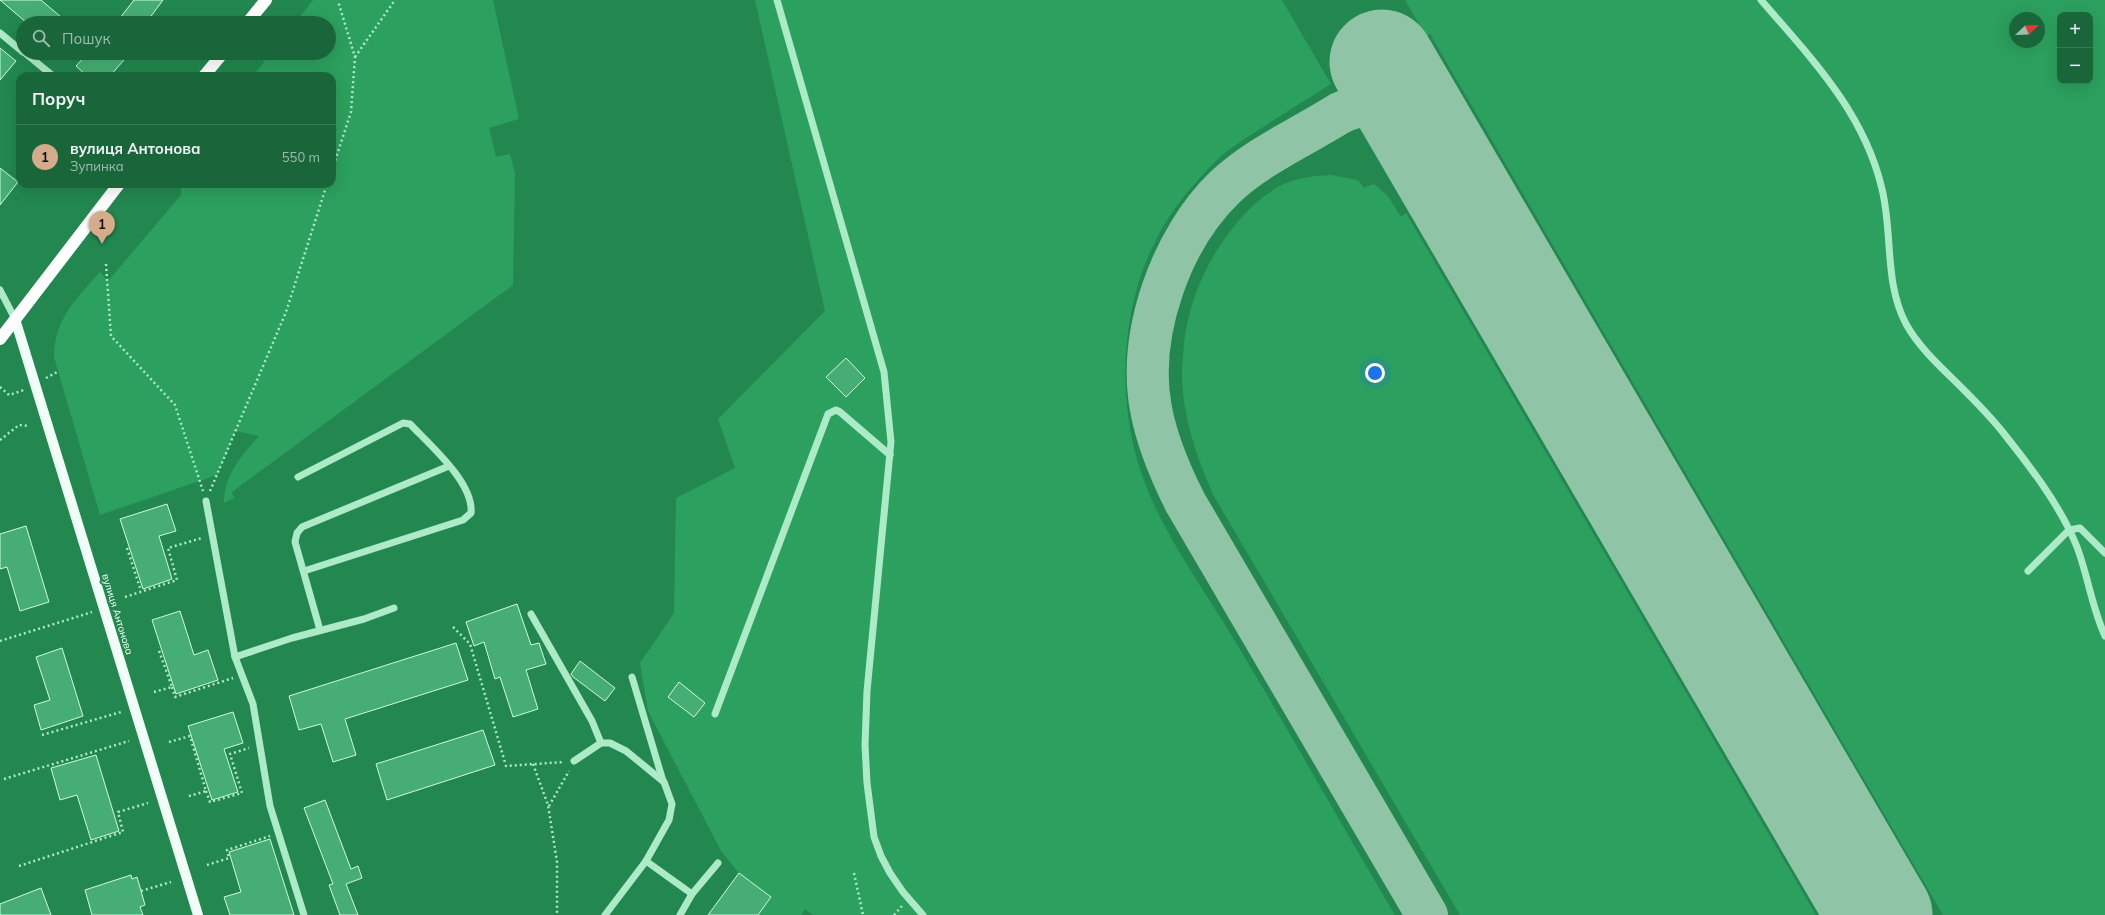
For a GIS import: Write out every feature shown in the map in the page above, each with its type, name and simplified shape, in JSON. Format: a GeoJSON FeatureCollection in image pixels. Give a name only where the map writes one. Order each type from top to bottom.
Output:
{"type":"FeatureCollection","features":[{"type":"Feature","properties":{"kind":"highway"},"geometry":{"type":"LineString","coordinates":[[253,16],[266,0]]}},
{"type":"Feature","properties":{"kind":"highway"},"geometry":{"type":"LineString","coordinates":[[207,72],[217,60]]}},
{"type":"Feature","properties":{"kind":"highway"},"geometry":{"type":"LineString","coordinates":[[0,339],[116,188]]}},
{"type":"Feature","properties":{"kind":"main road","name":"вулиця Антонова"},"geometry":{"type":"LineString","coordinates":[[15,319],[198,915]]}},
{"type":"Feature","properties":{"kind":"street"},"geometry":{"type":"LineString","coordinates":[[776,0],[880,355],[890,418],[890,455],[867,691],[865,746],[867,783],[874,837],[881,856],[903,892],[923,915]]}},
{"type":"Feature","properties":{"kind":"street"},"geometry":{"type":"LineString","coordinates":[[1761,0],[1834,85],[1862,136],[1882,188],[1886,208],[1894,295],[1907,326],[1918,343],[1931,358],[1980,406],[2005,436],[2056,507],[2077,548],[2105,636]]}},
{"type":"Feature","properties":{"kind":"street"},"geometry":{"type":"LineString","coordinates":[[0,33],[16,46]]}},
{"type":"Feature","properties":{"kind":"street"},"geometry":{"type":"LineString","coordinates":[[34,60],[48,72]]}},
{"type":"Feature","properties":{"kind":"street"},"geometry":{"type":"LineString","coordinates":[[0,290],[15,319]]}},
{"type":"Feature","properties":{"kind":"street"},"geometry":{"type":"LineString","coordinates":[[715,714],[828,414],[836,410],[840,412],[890,455]]}},
{"type":"Feature","properties":{"kind":"street"},"geometry":{"type":"LineString","coordinates":[[298,477],[403,422],[410,424],[449,466],[468,493],[472,503],[471,513],[463,520],[304,571]]}},
{"type":"Feature","properties":{"kind":"street"},"geometry":{"type":"LineString","coordinates":[[320,630],[296,542],[297,533],[302,527],[449,466]]}},
{"type":"Feature","properties":{"kind":"street"},"geometry":{"type":"LineString","coordinates":[[206,501],[235,657],[254,704],[270,806],[304,915]]}},
{"type":"Feature","properties":{"kind":"street"},"geometry":{"type":"LineString","coordinates":[[2028,571],[2069,530],[2080,528],[2105,553]]}},
{"type":"Feature","properties":{"kind":"street"},"geometry":{"type":"LineString","coordinates":[[235,657],[394,608]]}},
{"type":"Feature","properties":{"kind":"street"},"geometry":{"type":"LineString","coordinates":[[531,614],[592,721],[601,743]]}},
{"type":"Feature","properties":{"kind":"street"},"geometry":{"type":"LineString","coordinates":[[605,915],[646,861],[669,820],[672,804],[632,677]]}},
{"type":"Feature","properties":{"kind":"street"},"geometry":{"type":"LineString","coordinates":[[574,761],[601,743],[610,743],[626,751],[664,782]]}},
{"type":"Feature","properties":{"kind":"street"},"geometry":{"type":"LineString","coordinates":[[646,861],[692,894]]}},
{"type":"Feature","properties":{"kind":"street"},"geometry":{"type":"LineString","coordinates":[[680,915],[692,894],[718,863]]}},
{"type":"Feature","properties":{"kind":"path"},"geometry":{"type":"LineString","coordinates":[[355,57],[395,0]]}},
{"type":"Feature","properties":{"kind":"path"},"geometry":{"type":"LineString","coordinates":[[336,158],[351,112],[355,57],[338,1]]}},
{"type":"Feature","properties":{"kind":"path"},"geometry":{"type":"LineString","coordinates":[[206,501],[286,312],[327,188]]}},
{"type":"Feature","properties":{"kind":"path"},"geometry":{"type":"LineString","coordinates":[[106,264],[112,336],[175,405],[206,501]]}},
{"type":"Feature","properties":{"kind":"path"},"geometry":{"type":"LineString","coordinates":[[0,387],[9,396],[24,390]]}},
{"type":"Feature","properties":{"kind":"path"},"geometry":{"type":"LineString","coordinates":[[0,440],[19,426],[29,426]]}},
{"type":"Feature","properties":{"kind":"path"},"geometry":{"type":"LineString","coordinates":[[125,597],[177,580],[168,548],[212,535]]}},
{"type":"Feature","properties":{"kind":"path"},"geometry":{"type":"LineString","coordinates":[[127,548],[141,591]]}},
{"type":"Feature","properties":{"kind":"path"},"geometry":{"type":"LineString","coordinates":[[0,641],[92,612]]}},
{"type":"Feature","properties":{"kind":"path"},"geometry":{"type":"LineString","coordinates":[[453,627],[470,644],[506,766],[574,761]]}},
{"type":"Feature","properties":{"kind":"path"},"geometry":{"type":"LineString","coordinates":[[158,648],[175,697],[242,675]]}},
{"type":"Feature","properties":{"kind":"path"},"geometry":{"type":"LineString","coordinates":[[154,692],[172,687]]}},
{"type":"Feature","properties":{"kind":"path"},"geometry":{"type":"LineString","coordinates":[[42,735],[121,712]]}},
{"type":"Feature","properties":{"kind":"path"},"geometry":{"type":"LineString","coordinates":[[169,742],[190,736],[210,802],[242,793],[230,754],[260,745]]}},
{"type":"Feature","properties":{"kind":"path"},"geometry":{"type":"LineString","coordinates":[[4,780],[130,741]]}},
{"type":"Feature","properties":{"kind":"path"},"geometry":{"type":"LineString","coordinates":[[549,807],[574,761]]}},
{"type":"Feature","properties":{"kind":"path"},"geometry":{"type":"LineString","coordinates":[[532,764],[549,807],[557,862],[557,915]]}},
{"type":"Feature","properties":{"kind":"path"},"geometry":{"type":"LineString","coordinates":[[186,797],[206,791]]}},
{"type":"Feature","properties":{"kind":"path"},"geometry":{"type":"LineString","coordinates":[[19,866],[123,832],[118,812],[148,803]]}},
{"type":"Feature","properties":{"kind":"path"},"geometry":{"type":"LineString","coordinates":[[207,865],[230,858],[227,850],[279,834]]}},
{"type":"Feature","properties":{"kind":"path"},"geometry":{"type":"LineString","coordinates":[[854,873],[863,915]]}},
{"type":"Feature","properties":{"kind":"path"},"geometry":{"type":"LineString","coordinates":[[141,891],[171,882]]}},
{"type":"Feature","properties":{"kind":"green space"},"geometry":{"type":"Polygon","coordinates":[[[313,0],[493,0],[519,119],[489,128],[496,157],[510,154],[515,173],[513,285],[232,492],[234,498],[224,503],[227,483],[240,458],[259,436],[236,431],[217,475],[100,515],[54,357],[55,344],[62,320],[75,300],[100,272],[108,281],[181,195],[181,188],[336,188],[336,72],[256,72],[266,60],[336,60],[336,16],[300,16],[313,0]]]}},
{"type":"Feature","properties":{"kind":"green space"},"geometry":{"type":"Polygon","coordinates":[[[755,0],[1282,0],[1331,84],[1231,148],[1199,179],[1168,219],[1143,268],[1134,299],[1128,330],[1126,394],[1136,457],[1146,486],[1165,526],[1187,565],[1235,641],[1395,915],[813,915],[805,909],[801,915],[758,915],[771,897],[739,873],[721,851],[648,711],[640,663],[674,613],[676,498],[735,468],[718,419],[825,311],[755,0]]]}},
{"type":"Feature","properties":{"kind":"green space"},"geometry":{"type":"Polygon","coordinates":[[[1405,0],[2105,0],[2105,915],[1943,915],[1430,34],[1426,36],[1405,0]]]}},
{"type":"Feature","properties":{"kind":"green space"},"geometry":{"type":"Polygon","coordinates":[[[1331,175],[1358,180],[1364,188],[1374,184],[1388,196],[1401,217],[1406,213],[1816,915],[1460,915],[1215,498],[1197,453],[1185,405],[1182,373],[1187,323],[1194,298],[1211,261],[1222,243],[1234,226],[1248,211],[1262,198],[1278,187],[1310,177],[1331,175]]]}},
{"type":"Feature","properties":{"kind":"building"},"geometry":{"type":"Polygon","coordinates":[[[0,0],[41,0],[60,16],[19,16],[0,0]]]}},
{"type":"Feature","properties":{"kind":"building"},"geometry":{"type":"Polygon","coordinates":[[[134,0],[163,0],[151,16],[121,16],[134,0]]]}},
{"type":"Feature","properties":{"kind":"building"},"geometry":{"type":"Polygon","coordinates":[[[0,48],[16,61],[0,80],[0,48]]]}},
{"type":"Feature","properties":{"kind":"building"},"geometry":{"type":"Polygon","coordinates":[[[82,60],[124,60],[113,72],[83,72],[76,66],[82,60]]]}},
{"type":"Feature","properties":{"kind":"building"},"geometry":{"type":"Polygon","coordinates":[[[0,168],[16,180],[16,185],[0,205],[0,168]]]}},
{"type":"Feature","properties":{"kind":"building"},"geometry":{"type":"Polygon","coordinates":[[[846,358],[865,378],[846,397],[826,377],[846,358]]]}},
{"type":"Feature","properties":{"kind":"building"},"geometry":{"type":"Polygon","coordinates":[[[167,504],[176,531],[159,536],[172,579],[143,589],[120,519],[167,504]]]}},
{"type":"Feature","properties":{"kind":"building"},"geometry":{"type":"Polygon","coordinates":[[[26,526],[49,602],[20,611],[7,567],[0,569],[0,534],[26,526]]]}},
{"type":"Feature","properties":{"kind":"building"},"geometry":{"type":"Polygon","coordinates":[[[517,604],[531,645],[539,643],[546,664],[526,670],[538,709],[513,717],[500,677],[495,679],[484,642],[474,646],[466,622],[517,604]]]}},
{"type":"Feature","properties":{"kind":"building"},"geometry":{"type":"Polygon","coordinates":[[[180,611],[194,655],[208,650],[218,680],[176,694],[152,620],[180,611]]]}},
{"type":"Feature","properties":{"kind":"building"},"geometry":{"type":"Polygon","coordinates":[[[456,643],[468,680],[345,719],[356,755],[333,762],[321,724],[299,730],[289,696],[456,643]]]}},
{"type":"Feature","properties":{"kind":"building"},"geometry":{"type":"Polygon","coordinates":[[[62,648],[83,716],[41,730],[34,705],[50,700],[36,657],[62,648]]]}},
{"type":"Feature","properties":{"kind":"building"},"geometry":{"type":"Polygon","coordinates":[[[580,661],[615,688],[605,701],[571,674],[580,661]]]}},
{"type":"Feature","properties":{"kind":"building"},"geometry":{"type":"Polygon","coordinates":[[[679,682],[705,703],[694,717],[668,697],[679,682]]]}},
{"type":"Feature","properties":{"kind":"building"},"geometry":{"type":"Polygon","coordinates":[[[233,712],[243,743],[224,749],[238,792],[212,800],[188,726],[233,712]]]}},
{"type":"Feature","properties":{"kind":"building"},"geometry":{"type":"Polygon","coordinates":[[[483,730],[495,765],[387,800],[376,764],[483,730]]]}},
{"type":"Feature","properties":{"kind":"building"},"geometry":{"type":"Polygon","coordinates":[[[96,755],[119,831],[91,840],[77,795],[60,800],[51,768],[96,755]]]}},
{"type":"Feature","properties":{"kind":"building"},"geometry":{"type":"Polygon","coordinates":[[[325,800],[351,869],[358,866],[362,878],[346,884],[358,915],[340,915],[329,885],[333,884],[304,808],[325,800]]]}},
{"type":"Feature","properties":{"kind":"building"},"geometry":{"type":"Polygon","coordinates":[[[270,839],[294,915],[230,915],[224,897],[241,892],[229,852],[270,839]]]}},
{"type":"Feature","properties":{"kind":"building"},"geometry":{"type":"Polygon","coordinates":[[[739,873],[771,897],[758,915],[708,915],[739,873]]]}},
{"type":"Feature","properties":{"kind":"building"},"geometry":{"type":"Polygon","coordinates":[[[131,875],[132,879],[137,877],[145,905],[140,907],[143,915],[92,915],[85,890],[131,875]]]}},
{"type":"Feature","properties":{"kind":"building"},"geometry":{"type":"Polygon","coordinates":[[[41,888],[51,915],[0,915],[0,904],[41,888]]]}},
{"type":"Feature","properties":{"kind":"taxiway"},"geometry":{"type":"LineString","coordinates":[[1427,915],[1185,502],[1160,445],[1151,409],[1148,380],[1149,350],[1154,320],[1162,289],[1174,260],[1189,233],[1206,208],[1225,187],[1238,176],[1266,156],[1340,113],[1357,107],[1372,106],[1385,108],[1396,114],[1416,132],[1437,156]]}},
{"type":"Feature","properties":{"kind":"runway"},"geometry":{"type":"LineString","coordinates":[[1382,62],[1880,915]]}},
{"type":"Feature","properties":{"kind":"place","name":"вулиця Антонова"},"geometry":{"type":"Point","coordinates":[102,244]}}]}
